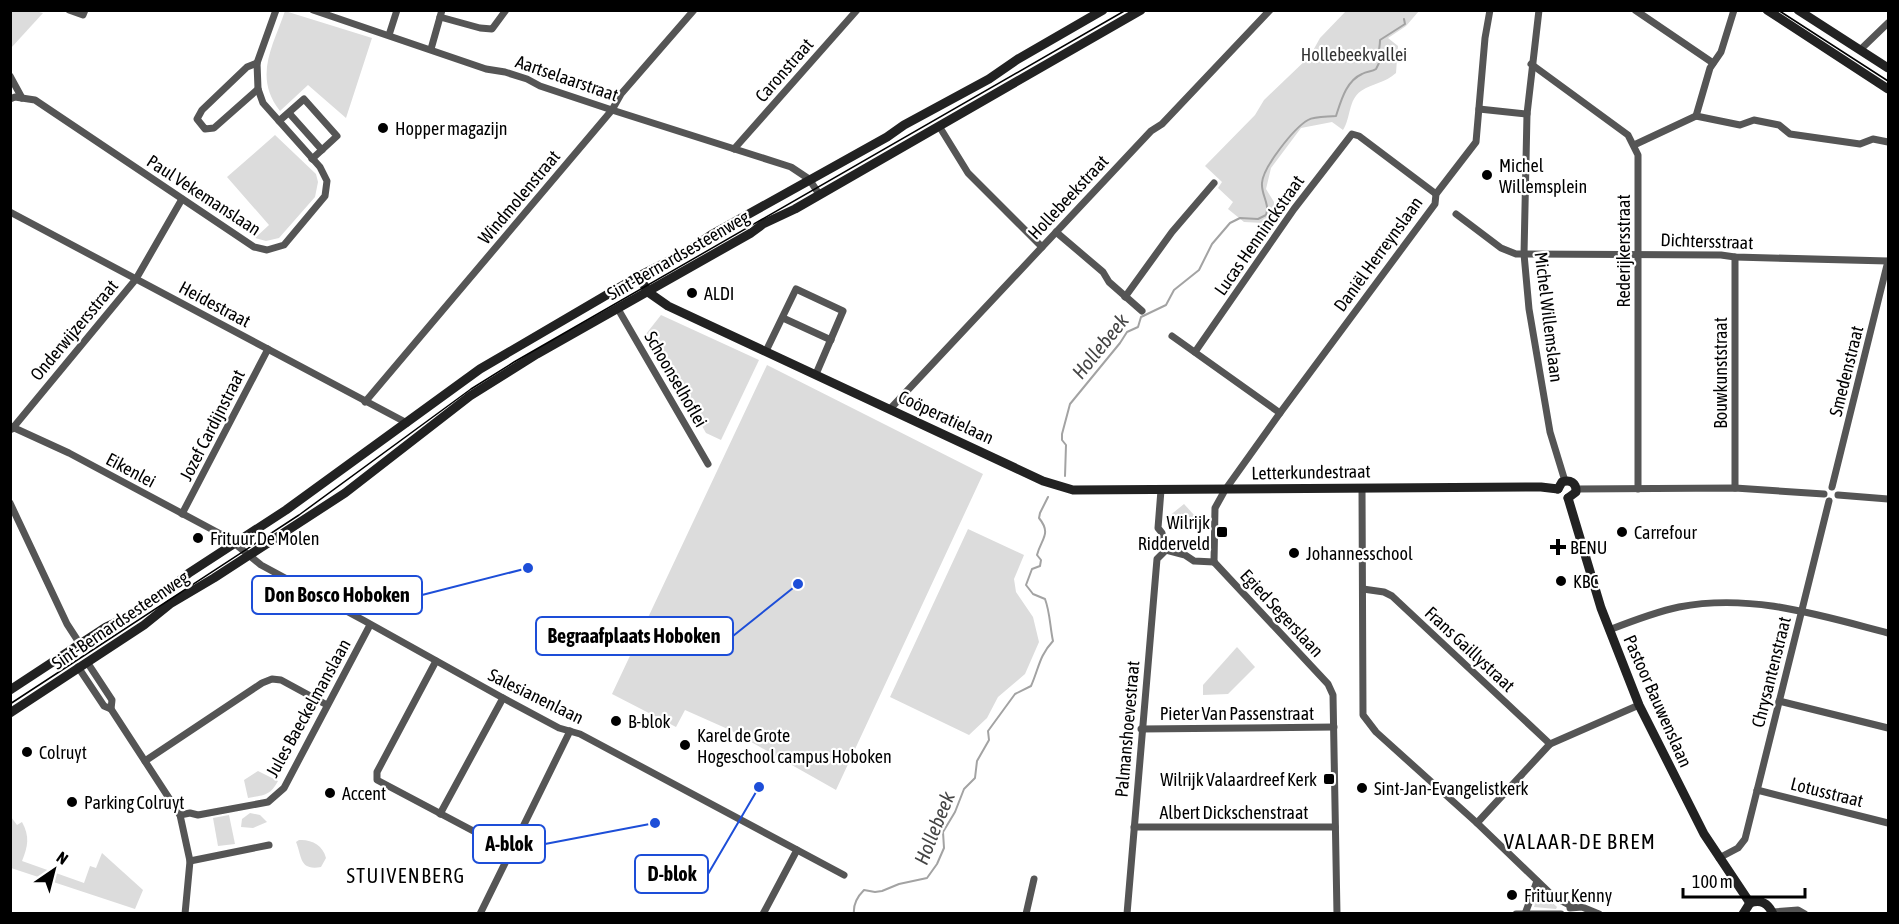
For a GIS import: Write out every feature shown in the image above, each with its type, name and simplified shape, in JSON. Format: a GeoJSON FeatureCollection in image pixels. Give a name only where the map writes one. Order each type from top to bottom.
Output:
{"type":"FeatureCollection","features":[{"type":"Feature","properties":{"kind":"main road","name":"Sint-Bernardsesteenweg"},"geometry":{"type":"LineString","coordinates":[[10,690],[174,586],[189,573],[236,543],[480,369],[965,90],[989,79],[1018,59],[1103,10]]}},
{"type":"Feature","properties":{"kind":"main road","name":"Sint-Bernardsesteenweg"},"geometry":{"type":"LineString","coordinates":[[10,713],[144,625],[170,604],[345,493],[465,400],[537,354],[1141,10]]}},
{"type":"Feature","properties":{"kind":"main road"},"geometry":{"type":"LineString","coordinates":[[1767,10],[1888,89]]}},
{"type":"Feature","properties":{"kind":"main road"},"geometry":{"type":"LineString","coordinates":[[1798,10],[1888,68]]}},
{"type":"Feature","properties":{"kind":"main road","name":"Coöperatielaan"},"geometry":{"type":"LineString","coordinates":[[639,276],[648,292],[668,306],[1043,481],[1064,488]]}},
{"type":"Feature","properties":{"kind":"main road"},"geometry":{"type":"LineString","coordinates":[[1572,482],[1576,489],[1575,495],[1569,498],[1560,495],[1562,485],[1572,482]]}},
{"type":"Feature","properties":{"kind":"main road","name":"Letterkundestraat"},"geometry":{"type":"LineString","coordinates":[[1064,488],[1073,490],[1225,490],[1562,485]]}},
{"type":"Feature","properties":{"kind":"main road","name":"Pastoor Bauwenslaan"},"geometry":{"type":"LineString","coordinates":[[1569,498],[1609,630],[1639,705],[1681,792],[1719,858],[1750,903]]}},
{"type":"Feature","properties":{"kind":"main road"},"geometry":{"type":"LineString","coordinates":[[1742,913],[1750,903],[1762,902],[1770,907],[1773,913]]}},
{"type":"Feature","properties":{"kind":"street"},"geometry":{"type":"LineString","coordinates":[[69,10],[83,15],[85,10]]}},
{"type":"Feature","properties":{"kind":"street","name":"Paul Vekemanslaan"},"geometry":{"type":"LineString","coordinates":[[10,99],[35,100],[254,247],[267,250],[284,244],[325,196],[327,181],[320,167],[263,103],[258,89],[257,63],[276,10]]}},
{"type":"Feature","properties":{"kind":"street","name":"Aartselaarstraat"},"geometry":{"type":"LineString","coordinates":[[313,10],[486,69],[528,79],[540,86],[795,168],[809,179]]}},
{"type":"Feature","properties":{"kind":"street"},"geometry":{"type":"LineString","coordinates":[[389,35],[397,10]]}},
{"type":"Feature","properties":{"kind":"street"},"geometry":{"type":"LineString","coordinates":[[430,49],[441,14],[480,28],[492,29],[506,10]]}},
{"type":"Feature","properties":{"kind":"street","name":"Windmolenstraat"},"geometry":{"type":"LineString","coordinates":[[365,402],[612,110],[621,94],[694,10]]}},
{"type":"Feature","properties":{"kind":"street","name":"Caronstraat"},"geometry":{"type":"LineString","coordinates":[[734,149],[857,10]]}},
{"type":"Feature","properties":{"kind":"street","name":"Hollebeekstraat"},"geometry":{"type":"LineString","coordinates":[[890,409],[1151,131],[1162,124],[1270,10]]}},
{"type":"Feature","properties":{"kind":"street","name":"Daniël Herreynslaan"},"geometry":{"type":"LineString","coordinates":[[1214,562],[1215,508],[1225,490],[1435,204],[1436,194],[1476,142],[1485,38],[1490,10]]}},
{"type":"Feature","properties":{"kind":"street","name":"Michel Willemslaan"},"geometry":{"type":"LineString","coordinates":[[1539,10],[1527,114],[1524,254],[1529,309],[1550,432],[1562,485]]}},
{"type":"Feature","properties":{"kind":"street"},"geometry":{"type":"LineString","coordinates":[[1635,10],[1713,63]]}},
{"type":"Feature","properties":{"kind":"street"},"geometry":{"type":"LineString","coordinates":[[1696,116],[1710,68],[1721,52],[1734,10]]}},
{"type":"Feature","properties":{"kind":"street"},"geometry":{"type":"LineString","coordinates":[[1860,50],[1888,23]]}},
{"type":"Feature","properties":{"kind":"street"},"geometry":{"type":"LineString","coordinates":[[257,63],[247,67],[201,110],[197,119],[205,129],[214,128],[258,89]]}},
{"type":"Feature","properties":{"kind":"street"},"geometry":{"type":"LineString","coordinates":[[1532,64],[1628,135],[1634,145],[1696,116],[1740,125],[1754,120],[1779,125],[1790,134],[1860,144],[1873,139],[1888,142]]}},
{"type":"Feature","properties":{"kind":"street"},"geometry":{"type":"LineString","coordinates":[[10,76],[21,98]]}},
{"type":"Feature","properties":{"kind":"street"},"geometry":{"type":"LineString","coordinates":[[279,121],[304,99],[337,136],[312,159]]}},
{"type":"Feature","properties":{"kind":"street"},"geometry":{"type":"LineString","coordinates":[[1479,110],[1527,114]]}},
{"type":"Feature","properties":{"kind":"street"},"geometry":{"type":"LineString","coordinates":[[289,113],[322,150]]}},
{"type":"Feature","properties":{"kind":"street"},"geometry":{"type":"LineString","coordinates":[[939,126],[968,173],[1042,246]]}},
{"type":"Feature","properties":{"kind":"street","name":"Lucas Henninckstraat"},"geometry":{"type":"LineString","coordinates":[[1195,352],[1294,209],[1352,134],[1359,136],[1436,194]]}},
{"type":"Feature","properties":{"kind":"street","name":"Rederijkersstraat"},"geometry":{"type":"LineString","coordinates":[[1634,145],[1638,154],[1638,489]]}},
{"type":"Feature","properties":{"kind":"street"},"geometry":{"type":"LineString","coordinates":[[809,179],[819,194]]}},
{"type":"Feature","properties":{"kind":"street"},"geometry":{"type":"LineString","coordinates":[[1125,297],[1172,232],[1214,183]]}},
{"type":"Feature","properties":{"kind":"street","name":"Onderwijzersstraat"},"geometry":{"type":"LineString","coordinates":[[11,429],[136,279],[182,199]]}},
{"type":"Feature","properties":{"kind":"street","name":"Heidestraat"},"geometry":{"type":"LineString","coordinates":[[10,212],[406,423]]}},
{"type":"Feature","properties":{"kind":"street"},"geometry":{"type":"LineString","coordinates":[[1456,214],[1502,248],[1516,254],[1524,254]]}},
{"type":"Feature","properties":{"kind":"street"},"geometry":{"type":"LineString","coordinates":[[1056,232],[1103,272],[1109,282],[1142,311]]}},
{"type":"Feature","properties":{"kind":"street","name":"Dichtersstraat"},"geometry":{"type":"LineString","coordinates":[[1524,254],[1721,255],[1888,261]]}},
{"type":"Feature","properties":{"kind":"street","name":"Bouwkunststraat"},"geometry":{"type":"LineString","coordinates":[[1735,257],[1735,488]]}},
{"type":"Feature","properties":{"kind":"street","name":"Smedenstraat"},"geometry":{"type":"LineString","coordinates":[[1833,487],[1888,261]]}},
{"type":"Feature","properties":{"kind":"street"},"geometry":{"type":"LineString","coordinates":[[766,351],[796,289],[843,311],[816,374]]}},
{"type":"Feature","properties":{"kind":"street","name":"Schoonselhoflei"},"geometry":{"type":"LineString","coordinates":[[618,309],[708,464]]}},
{"type":"Feature","properties":{"kind":"street"},"geometry":{"type":"LineString","coordinates":[[783,318],[831,340]]}},
{"type":"Feature","properties":{"kind":"street"},"geometry":{"type":"LineString","coordinates":[[1172,336],[1280,413]]}},
{"type":"Feature","properties":{"kind":"street","name":"Jozef Cardijnstraat"},"geometry":{"type":"LineString","coordinates":[[182,514],[268,350]]}},
{"type":"Feature","properties":{"kind":"street","name":"Eikenlei"},"geometry":{"type":"LineString","coordinates":[[11,429],[69,453],[236,543]]}},
{"type":"Feature","properties":{"kind":"street"},"geometry":{"type":"LineString","coordinates":[[1833,487],[1837,490],[1838,495],[1836,500],[1829,501],[1824,494],[1827,488],[1833,487]]}},
{"type":"Feature","properties":{"kind":"street"},"geometry":{"type":"LineString","coordinates":[[1362,488],[1363,715],[1376,732],[1477,823],[1554,897],[1573,907]]}},
{"type":"Feature","properties":{"kind":"street"},"geometry":{"type":"LineString","coordinates":[[1576,489],[1735,488],[1824,494]]}},
{"type":"Feature","properties":{"kind":"street"},"geometry":{"type":"LineString","coordinates":[[1161,490],[1158,528],[1162,533],[1166,550],[1185,555],[1194,561],[1214,562]]}},
{"type":"Feature","properties":{"kind":"street"},"geometry":{"type":"LineString","coordinates":[[1838,495],[1888,499]]}},
{"type":"Feature","properties":{"kind":"street","name":"Chrysantenstraat"},"geometry":{"type":"LineString","coordinates":[[1719,858],[1738,848],[1745,839],[1829,501]]}},
{"type":"Feature","properties":{"kind":"street"},"geometry":{"type":"LineString","coordinates":[[10,503],[67,624],[80,644]]}},
{"type":"Feature","properties":{"kind":"street"},"geometry":{"type":"LineString","coordinates":[[236,543],[249,556]]}},
{"type":"Feature","properties":{"kind":"street","name":"Palmanshoevestraat"},"geometry":{"type":"LineString","coordinates":[[1127,914],[1157,559],[1166,550]]}},
{"type":"Feature","properties":{"kind":"street","name":"Salesianenlaan"},"geometry":{"type":"LineString","coordinates":[[249,556],[261,565],[503,698],[559,728],[580,734],[844,875]]}},
{"type":"Feature","properties":{"kind":"street","name":"Egied Segerslaan"},"geometry":{"type":"LineString","coordinates":[[1214,562],[1328,684],[1333,695],[1334,727]]}},
{"type":"Feature","properties":{"kind":"street","name":"Frans Gaillystraat"},"geometry":{"type":"LineString","coordinates":[[1363,589],[1384,592],[1392,596],[1550,744]]}},
{"type":"Feature","properties":{"kind":"street"},"geometry":{"type":"LineString","coordinates":[[1609,630],[1642,617],[1679,607],[1728,602],[1767,604],[1888,633]]}},
{"type":"Feature","properties":{"kind":"street","name":"Jules Baeckelmanslaan"},"geometry":{"type":"LineString","coordinates":[[180,815],[190,813],[198,815],[268,802],[284,788],[370,625]]}},
{"type":"Feature","properties":{"kind":"street"},"geometry":{"type":"LineString","coordinates":[[436,661],[376,774],[377,780],[511,851]]}},
{"type":"Feature","properties":{"kind":"street"},"geometry":{"type":"LineString","coordinates":[[87,662],[112,700],[111,709]]}},
{"type":"Feature","properties":{"kind":"street"},"geometry":{"type":"LineString","coordinates":[[78,667],[104,706],[111,709],[180,815],[190,861],[185,914]]}},
{"type":"Feature","properties":{"kind":"street"},"geometry":{"type":"LineString","coordinates":[[145,760],[262,683],[272,679],[290,684],[327,704]]}},
{"type":"Feature","properties":{"kind":"street"},"geometry":{"type":"LineString","coordinates":[[90,686],[99,680]]}},
{"type":"Feature","properties":{"kind":"street"},"geometry":{"type":"LineString","coordinates":[[440,814],[503,698]]}},
{"type":"Feature","properties":{"kind":"street"},"geometry":{"type":"LineString","coordinates":[[1779,701],[1888,728]]}},
{"type":"Feature","properties":{"kind":"street"},"geometry":{"type":"LineString","coordinates":[[1477,823],[1550,744],[1639,705]]}},
{"type":"Feature","properties":{"kind":"street"},"geometry":{"type":"LineString","coordinates":[[1334,727],[1337,914]]}},
{"type":"Feature","properties":{"kind":"street","name":"Pieter Van Passenstraat"},"geometry":{"type":"LineString","coordinates":[[1141,729],[1334,727]]}},
{"type":"Feature","properties":{"kind":"street"},"geometry":{"type":"LineString","coordinates":[[480,914],[570,731]]}},
{"type":"Feature","properties":{"kind":"street","name":"Lotusstraat"},"geometry":{"type":"LineString","coordinates":[[1757,790],[1888,823]]}},
{"type":"Feature","properties":{"kind":"street","name":"Albert Dickschenstraat"},"geometry":{"type":"LineString","coordinates":[[1134,827],[1335,827]]}},
{"type":"Feature","properties":{"kind":"street"},"geometry":{"type":"LineString","coordinates":[[190,861],[269,845]]}},
{"type":"Feature","properties":{"kind":"street"},"geometry":{"type":"LineString","coordinates":[[763,914],[797,850]]}},
{"type":"Feature","properties":{"kind":"street"},"geometry":{"type":"LineString","coordinates":[[1026,914],[1034,879]]}},
{"type":"Feature","properties":{"kind":"street"},"geometry":{"type":"LineString","coordinates":[[1525,913],[1537,881]]}},
{"type":"Feature","properties":{"kind":"street"},"geometry":{"type":"LineString","coordinates":[[1516,914],[1560,913],[1573,907],[1582,907],[1597,913]]}},
{"type":"Feature","properties":{"kind":"street"},"geometry":{"type":"LineString","coordinates":[[1773,913],[1798,910],[1805,914]]}},
{"type":"Feature","properties":{"kind":"green space"},"geometry":{"type":"Polygon","coordinates":[[[11,10],[43,13],[11,48],[11,10]]]}},
{"type":"Feature","properties":{"kind":"green space"},"geometry":{"type":"Polygon","coordinates":[[[285,11],[372,38],[346,118],[308,85],[280,111],[272,98],[268,86],[268,61],[285,11]]]}},
{"type":"Feature","properties":{"kind":"green space","name":"Hollebeekvallei"},"geometry":{"type":"Polygon","coordinates":[[[1346,11],[1419,11],[1406,26],[1388,38],[1398,46],[1396,73],[1388,79],[1365,88],[1357,95],[1343,130],[1332,122],[1301,128],[1271,168],[1266,189],[1274,202],[1273,216],[1264,223],[1244,222],[1228,209],[1233,202],[1218,188],[1222,182],[1205,166],[1255,115],[1264,100],[1310,56],[1320,38],[1346,11]]]}},
{"type":"Feature","properties":{"kind":"green space"},"geometry":{"type":"Polygon","coordinates":[[[275,135],[316,174],[318,182],[315,197],[279,238],[266,241],[255,238],[269,225],[227,177],[275,135]]]}},
{"type":"Feature","properties":{"kind":"green space"},"geometry":{"type":"Polygon","coordinates":[[[661,315],[759,360],[721,440],[706,433],[672,373],[646,334],[661,315]]]}},
{"type":"Feature","properties":{"kind":"green space"},"geometry":{"type":"Polygon","coordinates":[[[767,365],[983,474],[836,790],[730,730],[685,710],[676,727],[612,694],[767,365]]]}},
{"type":"Feature","properties":{"kind":"green space"},"geometry":{"type":"Polygon","coordinates":[[[1184,504],[1195,516],[1180,529],[1168,517],[1184,504]]]}},
{"type":"Feature","properties":{"kind":"green space"},"geometry":{"type":"Polygon","coordinates":[[[968,529],[1024,555],[1014,579],[1016,592],[1033,617],[1039,642],[1025,674],[998,697],[987,718],[969,735],[890,697],[968,529]]]}},
{"type":"Feature","properties":{"kind":"green space"},"geometry":{"type":"Polygon","coordinates":[[[1237,647],[1255,667],[1228,694],[1203,695],[1203,685],[1237,647]]]}},
{"type":"Feature","properties":{"kind":"green space"},"geometry":{"type":"Polygon","coordinates":[[[258,771],[278,781],[266,794],[248,798],[244,780],[258,771]]]}},
{"type":"Feature","properties":{"kind":"green space"},"geometry":{"type":"Polygon","coordinates":[[[250,813],[260,815],[267,822],[253,828],[241,827],[242,819],[250,813]]]}},
{"type":"Feature","properties":{"kind":"green space"},"geometry":{"type":"Polygon","coordinates":[[[229,815],[235,844],[218,846],[213,818],[229,815]]]}},
{"type":"Feature","properties":{"kind":"green space"},"geometry":{"type":"Polygon","coordinates":[[[11,817],[17,825],[22,822],[26,832],[27,846],[22,861],[84,883],[90,866],[96,868],[102,853],[143,890],[135,909],[11,868],[11,817]]]}},
{"type":"Feature","properties":{"kind":"green space"},"geometry":{"type":"Polygon","coordinates":[[[299,840],[312,842],[319,846],[326,858],[321,867],[314,868],[305,865],[296,842],[299,840]]]}},
{"type":"Feature","properties":{"kind":"green space"},"geometry":{"type":"Polygon","coordinates":[[[1539,890],[1557,907],[1556,909],[1534,907],[1539,890]]]}},
{"type":"Feature","properties":{"kind":"waterway","name":"Hollebeek"},"geometry":{"type":"LineString","coordinates":[[1065,476],[1066,445],[1062,440],[1062,434],[1070,404],[1127,332],[1138,327],[1141,317],[1166,305],[1174,290],[1199,270],[1212,244],[1230,223],[1240,218],[1258,219],[1266,215],[1267,207],[1262,183],[1280,148],[1308,120],[1336,116],[1352,81],[1376,69],[1379,63],[1380,40],[1405,24],[1404,19]]}},
{"type":"Feature","properties":{"kind":"waterway","name":"Hollebeek"},"geometry":{"type":"LineString","coordinates":[[854,914],[856,901],[864,890],[882,891],[899,884],[927,878],[944,848],[943,832],[955,812],[964,789],[975,778],[977,761],[989,740],[988,731],[1015,694],[1031,686],[1042,657],[1053,641],[1045,599],[1033,594],[1026,585],[1032,569],[1040,566],[1041,560],[1037,555],[1045,528],[1039,518],[1048,497]]}},
{"type":"Feature","properties":{"kind":"tram line"},"geometry":{"type":"LineString","coordinates":[[10,704],[299,515],[471,389],[514,362],[1126,10]]}},
{"type":"Feature","properties":{"kind":"tram line"},"geometry":{"type":"LineString","coordinates":[[1778,10],[1888,81]]}},
{"type":"Feature","properties":{"kind":"place","name":"Hopper magazijn"},"geometry":{"type":"Point","coordinates":[383,128]}},
{"type":"Feature","properties":{"kind":"place","name":"Michel Willemsplein"},"geometry":{"type":"Point","coordinates":[1487,175]}},
{"type":"Feature","properties":{"kind":"place","name":"ALDI"},"geometry":{"type":"Point","coordinates":[692,293]}},
{"type":"Feature","properties":{"kind":"place","name":"Wilrijk Ridderveld"},"geometry":{"type":"Point","coordinates":[1222,532]}},
{"type":"Feature","properties":{"kind":"place","name":"Carrefour"},"geometry":{"type":"Point","coordinates":[1622,532]}},
{"type":"Feature","properties":{"kind":"place","name":"Frituur De Molen"},"geometry":{"type":"Point","coordinates":[198,538]}},
{"type":"Feature","properties":{"kind":"place","name":"BENU"},"geometry":{"type":"Point","coordinates":[1558,547]}},
{"type":"Feature","properties":{"kind":"place","name":"Johannesschool"},"geometry":{"type":"Point","coordinates":[1294,553]}},
{"type":"Feature","properties":{"kind":"place","name":"Don Bosco Hoboken"},"geometry":{"type":"Point","coordinates":[528,568]}},
{"type":"Feature","properties":{"kind":"place","name":"KBC"},"geometry":{"type":"Point","coordinates":[1561,581]}},
{"type":"Feature","properties":{"kind":"place","name":"Begraafplaats Hoboken"},"geometry":{"type":"Point","coordinates":[798,584]}},
{"type":"Feature","properties":{"kind":"place","name":"B-blok"},"geometry":{"type":"Point","coordinates":[616,721]}},
{"type":"Feature","properties":{"kind":"place","name":"Karel de Grote Hogeschool campus Hoboken"},"geometry":{"type":"Point","coordinates":[685,745]}},
{"type":"Feature","properties":{"kind":"place","name":"Colruyt"},"geometry":{"type":"Point","coordinates":[27,752]}},
{"type":"Feature","properties":{"kind":"place","name":"Wilrijk Valaardreef Kerk"},"geometry":{"type":"Point","coordinates":[1329,779]}},
{"type":"Feature","properties":{"kind":"place","name":"D-blok"},"geometry":{"type":"Point","coordinates":[759,787]}},
{"type":"Feature","properties":{"kind":"place","name":"Sint-Jan-Evangelistkerk"},"geometry":{"type":"Point","coordinates":[1362,788]}},
{"type":"Feature","properties":{"kind":"place","name":"Accent"},"geometry":{"type":"Point","coordinates":[330,793]}},
{"type":"Feature","properties":{"kind":"place","name":"Parking Colruyt"},"geometry":{"type":"Point","coordinates":[72,802]}},
{"type":"Feature","properties":{"kind":"place","name":"A-blok"},"geometry":{"type":"Point","coordinates":[655,823]}},
{"type":"Feature","properties":{"kind":"place","name":"Frituur Kenny"},"geometry":{"type":"Point","coordinates":[1512,895]}},
{"type":"Feature","properties":{"kind":"district","name":"VALAAR-DE BREM"},"geometry":{"type":"Point","coordinates":[1580,841]}},
{"type":"Feature","properties":{"kind":"district","name":"STUIVENBERG"},"geometry":{"type":"Point","coordinates":[406,875]}}]}
